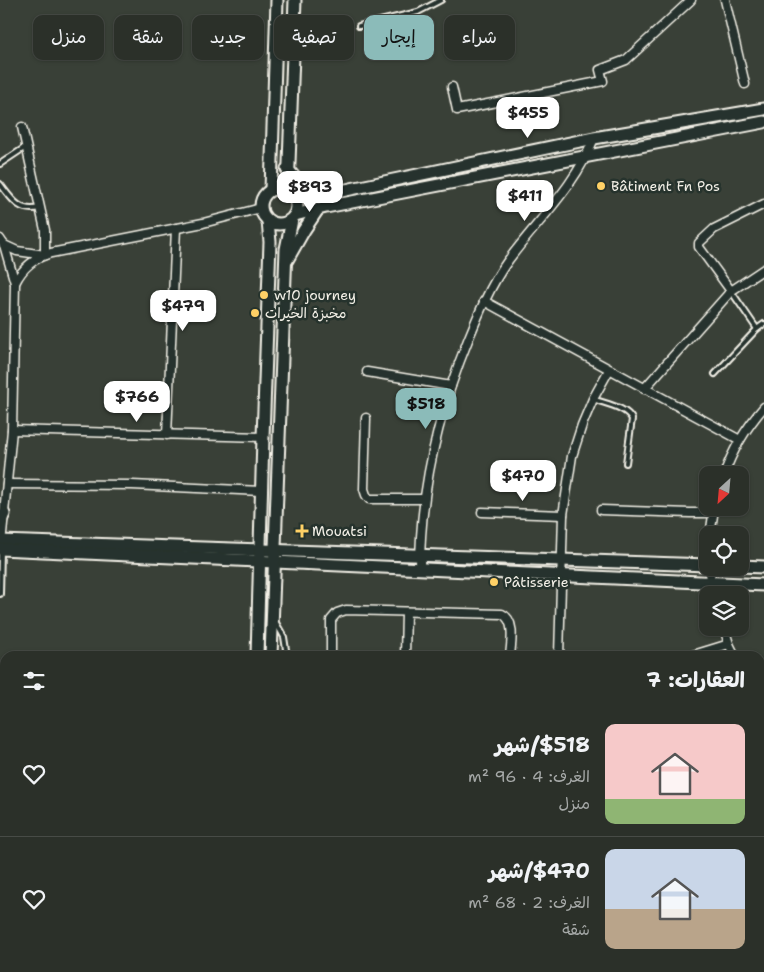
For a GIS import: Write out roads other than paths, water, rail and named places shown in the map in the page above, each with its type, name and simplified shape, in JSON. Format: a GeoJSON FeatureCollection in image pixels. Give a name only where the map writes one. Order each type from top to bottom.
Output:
{"type":"FeatureCollection","features":[{"type":"Feature","properties":{"kind":"main road"},"geometry":{"type":"LineString","coordinates":[[271,190],[278,0]]}},
{"type":"Feature","properties":{"kind":"main road"},"geometry":{"type":"LineString","coordinates":[[271,651],[273,562],[287,239],[298,205],[291,193],[287,169],[295,0]]}},
{"type":"Feature","properties":{"kind":"main road"},"geometry":{"type":"LineString","coordinates":[[764,109],[594,138],[318,196],[291,193],[279,188],[271,190],[263,198],[261,208],[264,217],[272,223],[283,224],[294,217],[318,209],[764,122]]}},
{"type":"Feature","properties":{"kind":"main road"},"geometry":{"type":"LineString","coordinates":[[287,169],[298,181],[318,196]]}},
{"type":"Feature","properties":{"kind":"main road"},"geometry":{"type":"LineString","coordinates":[[286,264],[297,241],[318,209]]}},
{"type":"Feature","properties":{"kind":"main road"},"geometry":{"type":"LineString","coordinates":[[257,651],[262,437],[270,242],[268,220]]}},
{"type":"Feature","properties":{"kind":"main road"},"geometry":{"type":"LineString","coordinates":[[1,545],[274,549],[699,566]]}},
{"type":"Feature","properties":{"kind":"main road"},"geometry":{"type":"LineString","coordinates":[[1,545],[260,562],[764,584]]}},
{"type":"Feature","properties":{"kind":"main road"},"geometry":{"type":"LineString","coordinates":[[749,566],[764,567]]}},
{"type":"Feature","properties":{"kind":"street"},"geometry":{"type":"LineString","coordinates":[[452,87],[457,110],[603,81],[600,70],[626,60],[691,0]]}},
{"type":"Feature","properties":{"kind":"street"},"geometry":{"type":"LineString","coordinates":[[724,0],[745,84]]}},
{"type":"Feature","properties":{"kind":"street"},"geometry":{"type":"LineString","coordinates":[[22,127],[45,230],[45,255]]}},
{"type":"Feature","properties":{"kind":"street"},"geometry":{"type":"LineString","coordinates":[[420,569],[424,499],[434,446],[451,386],[484,301],[506,263],[565,189],[587,156],[594,138]]}},
{"type":"Feature","properties":{"kind":"street"},"geometry":{"type":"LineString","coordinates":[[731,291],[698,247],[699,243],[714,229],[764,204]]}},
{"type":"Feature","properties":{"kind":"street"},"geometry":{"type":"LineString","coordinates":[[15,283],[19,274],[28,263],[45,255],[261,208]]}},
{"type":"Feature","properties":{"kind":"street"},"geometry":{"type":"LineString","coordinates":[[167,435],[176,228]]}},
{"type":"Feature","properties":{"kind":"street"},"geometry":{"type":"LineString","coordinates":[[2,242],[17,251],[45,255]]}},
{"type":"Feature","properties":{"kind":"street"},"geometry":{"type":"LineString","coordinates":[[1,545],[2,518],[12,430],[15,283],[2,242]]}},
{"type":"Feature","properties":{"kind":"street"},"geometry":{"type":"LineString","coordinates":[[644,388],[731,291],[764,269]]}},
{"type":"Feature","properties":{"kind":"street"},"geometry":{"type":"LineString","coordinates":[[484,301],[740,440]]}},
{"type":"Feature","properties":{"kind":"street"},"geometry":{"type":"LineString","coordinates":[[559,651],[563,515],[572,456],[593,399],[610,370]]}},
{"type":"Feature","properties":{"kind":"street"},"geometry":{"type":"LineString","coordinates":[[367,372],[451,386]]}},
{"type":"Feature","properties":{"kind":"street"},"geometry":{"type":"LineString","coordinates":[[727,466],[746,428],[764,408]]}},
{"type":"Feature","properties":{"kind":"street"},"geometry":{"type":"LineString","coordinates":[[366,418],[364,489],[367,497],[369,499],[424,499]]}},
{"type":"Feature","properties":{"kind":"street"},"geometry":{"type":"LineString","coordinates":[[12,430],[262,437]]}},
{"type":"Feature","properties":{"kind":"street"},"geometry":{"type":"LineString","coordinates":[[7,484],[132,485],[261,491]]}},
{"type":"Feature","properties":{"kind":"street"},"geometry":{"type":"LineString","coordinates":[[601,510],[699,512]]}},
{"type":"Feature","properties":{"kind":"street"},"geometry":{"type":"LineString","coordinates":[[482,512],[563,515]]}},
{"type":"Feature","properties":{"kind":"street"},"geometry":{"type":"LineString","coordinates":[[710,576],[712,586]]}},
{"type":"Feature","properties":{"kind":"street"},"geometry":{"type":"LineString","coordinates":[[331,651],[331,620],[337,613],[346,610],[505,615],[511,622],[510,651]]}},
{"type":"Feature","properties":{"kind":"street"},"geometry":{"type":"LineString","coordinates":[[405,651],[406,612]]}},
{"type":"Feature","properties":{"kind":"street"},"geometry":{"type":"LineString","coordinates":[[726,636],[733,651]]}},
{"type":"Feature","properties":{"kind":"street"},"geometry":{"type":"LineString","coordinates":[[706,651],[729,644]]}},
{"type":"Feature","properties":{"kind":"lane"},"geometry":{"type":"LineString","coordinates":[[359,26],[418,12],[441,0]]}},
{"type":"Feature","properties":{"kind":"lane"},"geometry":{"type":"LineString","coordinates":[[0,164],[26,146]]}},
{"type":"Feature","properties":{"kind":"lane"},"geometry":{"type":"LineString","coordinates":[[0,184],[18,206],[28,209],[40,208]]}},
{"type":"Feature","properties":{"kind":"lane"},"geometry":{"type":"LineString","coordinates":[[731,291],[757,329]]}},
{"type":"Feature","properties":{"kind":"lane"},"geometry":{"type":"LineString","coordinates":[[716,374],[757,329],[764,324]]}},
{"type":"Feature","properties":{"kind":"lane"},"geometry":{"type":"LineString","coordinates":[[593,399],[622,410],[629,414],[632,419],[626,463]]}},
{"type":"Feature","properties":{"kind":"lane"},"geometry":{"type":"LineString","coordinates":[[0,594],[1,545]]}},
{"type":"Feature","properties":{"kind":"lane"},"geometry":{"type":"LineString","coordinates":[[272,616],[284,637],[286,651]]}},
{"type":"Feature","properties":{"kind":"place","name":"Bâtiment Fn Pos"},"geometry":{"type":"Point","coordinates":[601,186]}},
{"type":"Feature","properties":{"kind":"place","name":"w10 journey"},"geometry":{"type":"Point","coordinates":[264,295]}},
{"type":"Feature","properties":{"kind":"place","name":"مخبزة الخيرات"},"geometry":{"type":"Point","coordinates":[255,313]}},
{"type":"Feature","properties":{"kind":"place","name":"Mouatsi"},"geometry":{"type":"Point","coordinates":[302,531]}},
{"type":"Feature","properties":{"kind":"place","name":"Pâtisserie"},"geometry":{"type":"Point","coordinates":[494,582]}}]}
